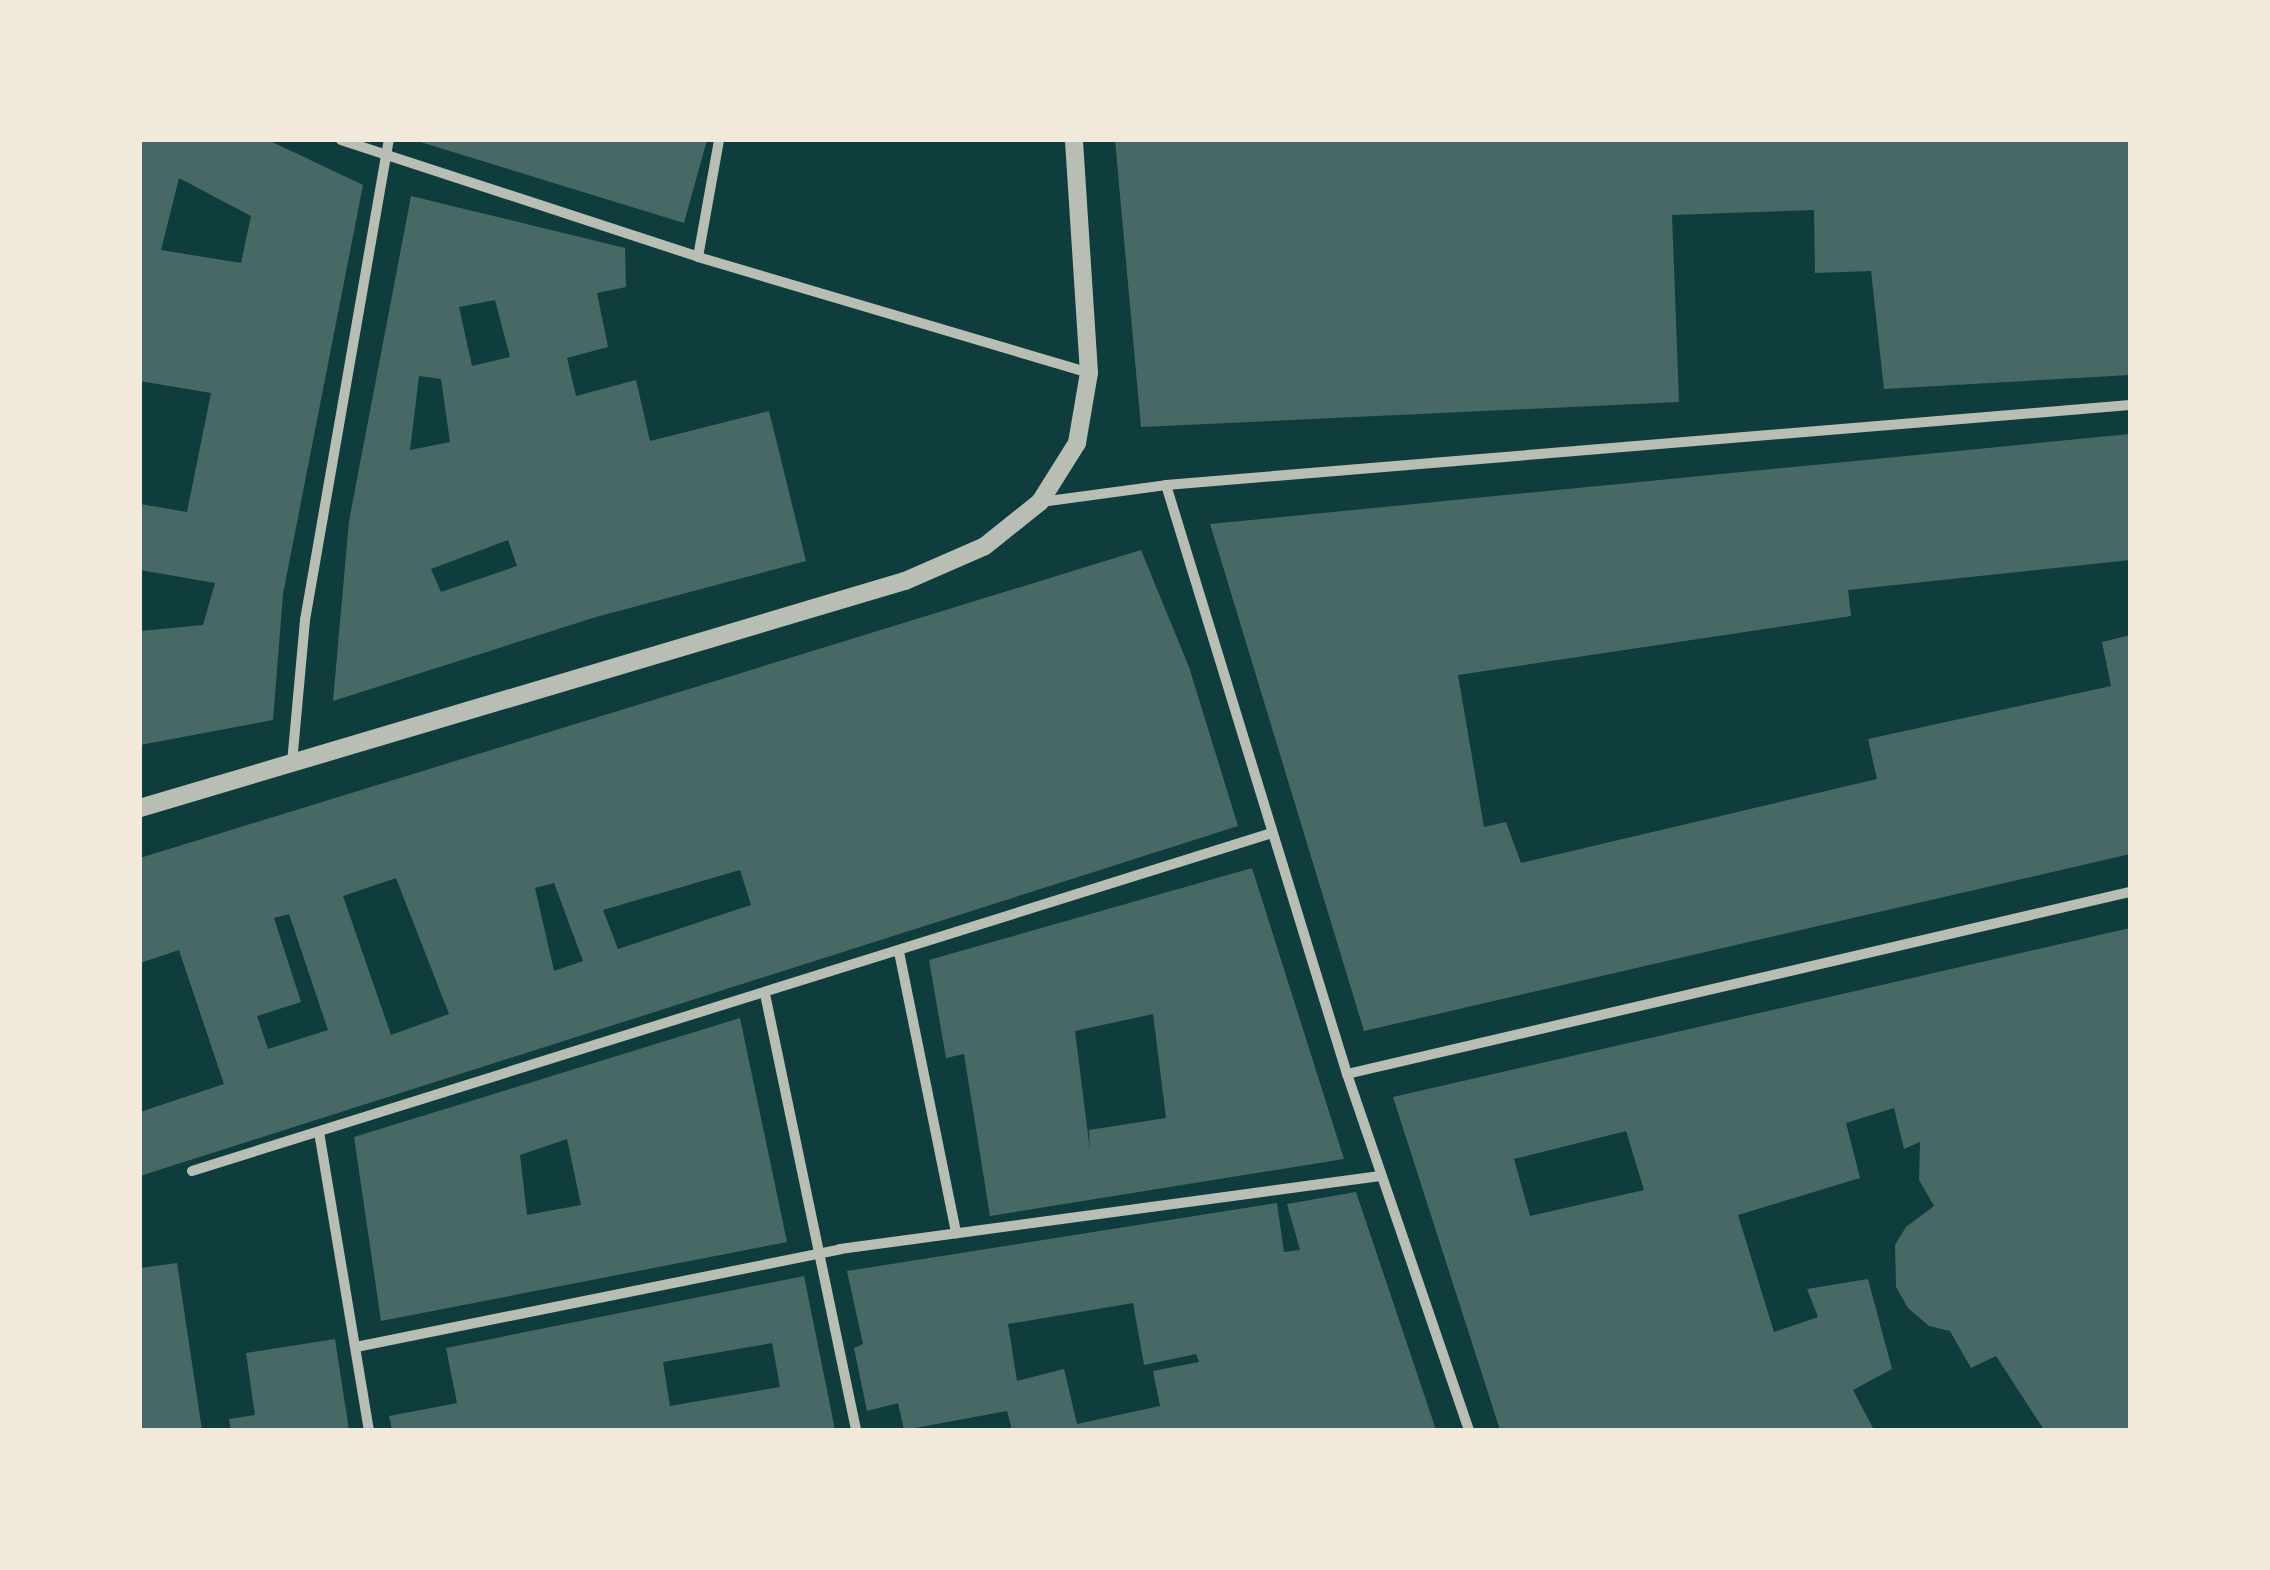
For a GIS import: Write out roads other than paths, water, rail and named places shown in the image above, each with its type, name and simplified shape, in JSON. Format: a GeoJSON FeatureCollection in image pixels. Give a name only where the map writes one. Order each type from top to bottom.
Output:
{"type":"FeatureCollection","features":[{"type":"Feature","properties":{"kind":"street"},"geometry":{"type":"LineString","coordinates":[[341,140],[388,160],[698,257],[1089,373]]}},
{"type":"Feature","properties":{"kind":"street"},"geometry":{"type":"LineString","coordinates":[[292,763],[304,620],[389,140]]}},
{"type":"Feature","properties":{"kind":"street"},"geometry":{"type":"LineString","coordinates":[[698,257],[718,140]]}},
{"type":"Feature","properties":{"kind":"street"},"geometry":{"type":"LineString","coordinates":[[140,808],[905,581],[985,546],[1040,502],[1077,443],[1089,373],[1074,140]]}},
{"type":"Feature","properties":{"kind":"street"},"geometry":{"type":"LineString","coordinates":[[1040,502],[1166,485],[2130,405]]}},
{"type":"Feature","properties":{"kind":"street"},"geometry":{"type":"LineString","coordinates":[[1166,485],[1347,1074],[1469,1430]]}},
{"type":"Feature","properties":{"kind":"street"},"geometry":{"type":"LineString","coordinates":[[192,1171],[1272,833]]}},
{"type":"Feature","properties":{"kind":"street"},"geometry":{"type":"LineString","coordinates":[[1347,1074],[2130,892]]}},
{"type":"Feature","properties":{"kind":"street"},"geometry":{"type":"LineString","coordinates":[[898,952],[956,1233]]}},
{"type":"Feature","properties":{"kind":"street"},"geometry":{"type":"LineString","coordinates":[[765,994],[814,1254],[856,1430]]}},
{"type":"Feature","properties":{"kind":"street"},"geometry":{"type":"LineString","coordinates":[[319,1132],[369,1430]]}},
{"type":"Feature","properties":{"kind":"street"},"geometry":{"type":"LineString","coordinates":[[356,1347],[814,1254],[1380,1176]]}}]}
